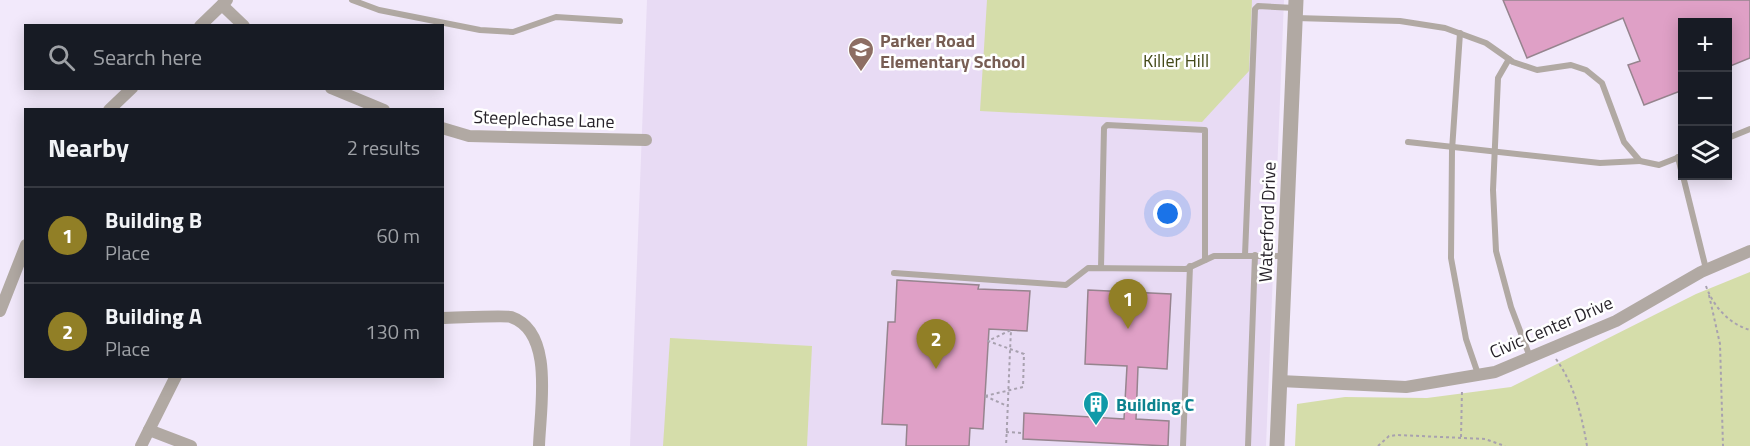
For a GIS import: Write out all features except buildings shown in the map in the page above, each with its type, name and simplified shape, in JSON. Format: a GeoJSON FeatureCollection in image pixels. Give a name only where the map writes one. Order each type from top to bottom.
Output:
{"type":"FeatureCollection","features":[{"type":"Feature","properties":{"kind":"street"},"geometry":{"type":"LineString","coordinates":[[202,24],[225,2],[242,24]]}},
{"type":"Feature","properties":{"kind":"street","name":"Waterford Drive"},"geometry":{"type":"LineString","coordinates":[[1277,446],[1296,8]]}},
{"type":"Feature","properties":{"kind":"street"},"geometry":{"type":"LineString","coordinates":[[111,108],[130,90]]}},
{"type":"Feature","properties":{"kind":"street"},"geometry":{"type":"LineString","coordinates":[[336,90],[378,108]]}},
{"type":"Feature","properties":{"kind":"street","name":"Steeplechase Lane"},"geometry":{"type":"LineString","coordinates":[[444,129],[469,136],[646,140]]}},
{"type":"Feature","properties":{"kind":"street"},"geometry":{"type":"LineString","coordinates":[[0,311],[24,250]]}},
{"type":"Feature","properties":{"kind":"street","name":"Civic Center Drive"},"geometry":{"type":"LineString","coordinates":[[1280,381],[1406,387],[1494,372],[1616,321],[1703,270],[1750,250]]}},
{"type":"Feature","properties":{"kind":"street"},"geometry":{"type":"LineString","coordinates":[[444,318],[510,316],[529,326],[541,351],[539,446]]}},
{"type":"Feature","properties":{"kind":"street"},"geometry":{"type":"LineString","coordinates":[[141,446],[175,378]]}},
{"type":"Feature","properties":{"kind":"street"},"geometry":{"type":"LineString","coordinates":[[149,430],[191,446]]}},
{"type":"Feature","properties":{"kind":"lane"},"geometry":{"type":"LineString","coordinates":[[352,0],[379,10],[480,30],[513,32],[556,17],[620,21]]}},
{"type":"Feature","properties":{"kind":"lane"},"geometry":{"type":"LineString","coordinates":[[1245,255],[1256,9],[1258,6],[1296,8],[1445,28],[1486,43],[1509,59],[1538,70],[1571,65],[1586,70],[1602,83],[1624,142],[1640,160]]}},
{"type":"Feature","properties":{"kind":"lane"},"geometry":{"type":"LineString","coordinates":[[1460,33],[1452,147],[1451,258],[1466,339],[1479,375]]}},
{"type":"Feature","properties":{"kind":"lane"},"geometry":{"type":"LineString","coordinates":[[1509,59],[1498,78],[1492,190],[1496,251],[1511,307],[1530,357]]}},
{"type":"Feature","properties":{"kind":"lane"},"geometry":{"type":"LineString","coordinates":[[1101,268],[1104,128],[1107,125],[1205,130],[1205,260]]}},
{"type":"Feature","properties":{"kind":"lane"},"geometry":{"type":"LineString","coordinates":[[1732,136],[1750,129]]}},
{"type":"Feature","properties":{"kind":"lane"},"geometry":{"type":"LineString","coordinates":[[1408,142],[1600,163],[1640,160],[1659,165],[1678,158]]}},
{"type":"Feature","properties":{"kind":"lane"},"geometry":{"type":"LineString","coordinates":[[1684,180],[1703,270]]}},
{"type":"Feature","properties":{"kind":"lane"},"geometry":{"type":"LineString","coordinates":[[1248,446],[1255,255]]}},
{"type":"Feature","properties":{"kind":"lane"},"geometry":{"type":"LineString","coordinates":[[894,273],[1065,285],[1089,268],[1186,269],[1214,256],[1286,256]]}},
{"type":"Feature","properties":{"kind":"lane"},"geometry":{"type":"LineString","coordinates":[[1183,446],[1190,266]]}},
{"type":"Feature","properties":{"kind":"path"},"geometry":{"type":"LineString","coordinates":[[1703,270],[1720,344],[1723,446]]}},
{"type":"Feature","properties":{"kind":"path"},"geometry":{"type":"LineString","coordinates":[[1709,295],[1726,316],[1740,327],[1750,330]]}},
{"type":"Feature","properties":{"kind":"path"},"geometry":{"type":"LineString","coordinates":[[1006,446],[1007,406],[1008,391],[1010,348],[1011,330],[988,341],[1010,348],[1024,354],[1023,387],[1008,391],[985,396],[1007,406]]}},
{"type":"Feature","properties":{"kind":"path"},"geometry":{"type":"LineString","coordinates":[[1550,349],[1566,373],[1583,424],[1587,446]]}},
{"type":"Feature","properties":{"kind":"path"},"geometry":{"type":"LineString","coordinates":[[1461,437],[1462,378]]}},
{"type":"Feature","properties":{"kind":"path"},"geometry":{"type":"LineString","coordinates":[[1006,432],[1023,433]]}},
{"type":"Feature","properties":{"kind":"path"},"geometry":{"type":"LineString","coordinates":[[1378,446],[1389,436],[1398,435],[1493,440],[1505,446]]}},
{"type":"Feature","properties":{"kind":"shaded area"},"geometry":{"type":"Polygon","coordinates":[[[647,0],[1284,0],[1266,446],[630,446],[647,0]]]}},
{"type":"Feature","properties":{"kind":"green space","name":"Killer Hill"},"geometry":{"type":"Polygon","coordinates":[[[987,0],[1252,0],[1249,71],[1202,122],[980,111],[987,0]]]}},
{"type":"Feature","properties":{"kind":"green space"},"geometry":{"type":"Polygon","coordinates":[[[1750,272],[1750,446],[1295,446],[1297,404],[1345,397],[1427,398],[1511,387],[1696,294],[1750,272]]]}},
{"type":"Feature","properties":{"kind":"green space"},"geometry":{"type":"Polygon","coordinates":[[[670,338],[812,346],[807,446],[663,446],[670,338]]]}},
{"type":"Feature","properties":{"kind":"place","name":"Parker Road Elementary School"},"geometry":{"type":"Point","coordinates":[861,73]}},
{"type":"Feature","properties":{"kind":"place","name":"Building B"},"geometry":{"type":"Point","coordinates":[1128,329]}},
{"type":"Feature","properties":{"kind":"place","name":"Building A"},"geometry":{"type":"Point","coordinates":[936,369]}},
{"type":"Feature","properties":{"kind":"place","name":"Building C"},"geometry":{"type":"Point","coordinates":[1096,427]}}]}
